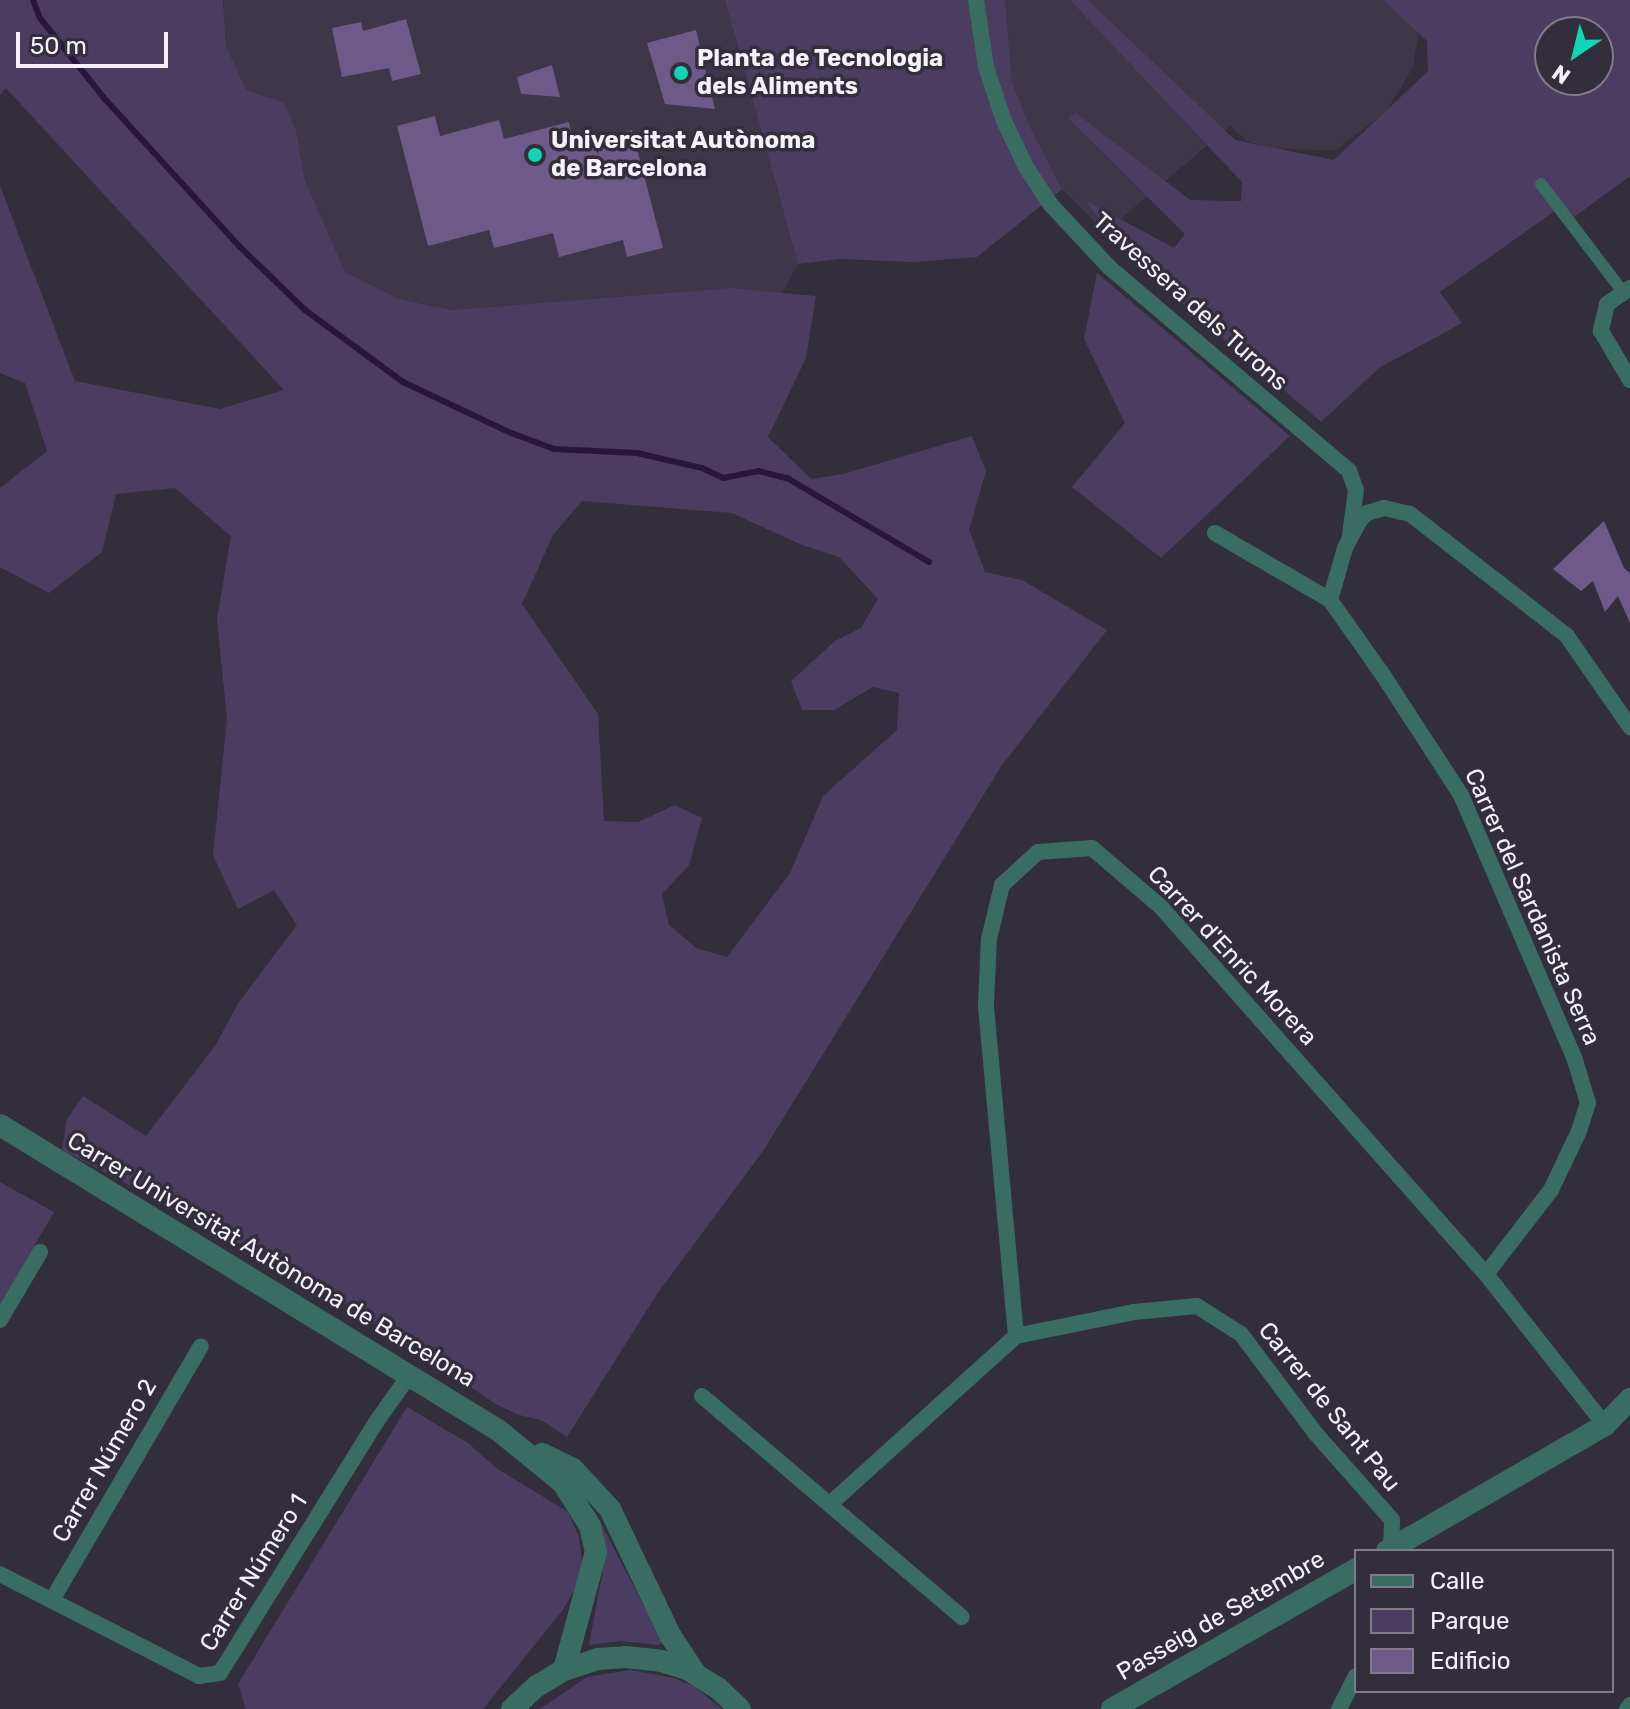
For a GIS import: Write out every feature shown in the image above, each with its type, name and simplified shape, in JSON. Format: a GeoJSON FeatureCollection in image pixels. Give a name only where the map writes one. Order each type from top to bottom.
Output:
{"type":"FeatureCollection","features":[{"type":"Feature","properties":{"kind":"street","name":"Travessera dels Turons"},"geometry":{"type":"LineString","coordinates":[[976,0],[986,67],[1004,121],[1026,167],[1051,205],[1110,268],[1349,471],[1354,480],[1350,535]]}},
{"type":"Feature","properties":{"kind":"street"},"geometry":{"type":"LineString","coordinates":[[1541,184],[1627,290],[1607,304],[1601,331],[1630,380]]}},
{"type":"Feature","properties":{"kind":"street"},"geometry":{"type":"LineString","coordinates":[[1330,600],[1350,535],[1360,520],[1376,510],[1394,509],[1410,514],[1567,636],[1630,727]]}},
{"type":"Feature","properties":{"kind":"street","name":"Carrer del Sardanista Serra"},"geometry":{"type":"LineString","coordinates":[[1215,533],[1330,600],[1461,795],[1575,1060],[1588,1103],[1551,1190],[1486,1274]]}},
{"type":"Feature","properties":{"kind":"street","name":"Carrer d'Enric Morera"},"geometry":{"type":"LineString","coordinates":[[1016,1336],[986,1004],[989,939],[1002,885],[1038,852],[1092,848],[1161,907],[1486,1274],[1605,1425]]}},
{"type":"Feature","properties":{"kind":"street","name":"Carrer Universitat Autònoma de Barcelona"},"geometry":{"type":"LineString","coordinates":[[0,1125],[410,1374],[514,1441],[573,1469],[596,1490],[610,1509],[670,1635],[695,1673]]}},
{"type":"Feature","properties":{"kind":"street"},"geometry":{"type":"LineString","coordinates":[[0,1320],[40,1252]]}},
{"type":"Feature","properties":{"kind":"street","name":"Carrer de Sant Pau"},"geometry":{"type":"LineString","coordinates":[[1016,1336],[1134,1312],[1197,1306],[1241,1334],[1316,1434],[1392,1520],[1390,1549]]}},
{"type":"Feature","properties":{"kind":"street"},"geometry":{"type":"LineString","coordinates":[[830,1504],[1016,1336]]}},
{"type":"Feature","properties":{"kind":"street","name":"Carrer Número 2"},"geometry":{"type":"LineString","coordinates":[[52,1600],[201,1346]]}},
{"type":"Feature","properties":{"kind":"street","name":"Carrer Número 1"},"geometry":{"type":"LineString","coordinates":[[0,1574],[199,1676],[220,1673],[377,1421],[410,1374]]}},
{"type":"Feature","properties":{"kind":"street"},"geometry":{"type":"LineString","coordinates":[[702,1396],[962,1617]]}},
{"type":"Feature","properties":{"kind":"street"},"geometry":{"type":"LineString","coordinates":[[1392,1549],[1605,1425],[1630,1399]]}},
{"type":"Feature","properties":{"kind":"street","name":"Carrer Universitat Autònoma de Barcelona"},"geometry":{"type":"LineString","coordinates":[[514,1441],[563,1483],[590,1526],[596,1552],[564,1670]]}},
{"type":"Feature","properties":{"kind":"street","name":"Passeig de Setembre"},"geometry":{"type":"LineString","coordinates":[[1112,1709],[1354,1570]]}},
{"type":"Feature","properties":{"kind":"street"},"geometry":{"type":"LineString","coordinates":[[512,1709],[537,1686],[564,1670],[598,1659],[634,1657],[661,1661],[695,1673],[718,1688],[740,1709]]}},
{"type":"Feature","properties":{"kind":"street"},"geometry":{"type":"LineString","coordinates":[[1339,1709],[1354,1680]]}},
{"type":"Feature","properties":{"kind":"shaded area","name":"Universitat Autònoma de Barcelona"},"geometry":{"type":"Polygon","coordinates":[[[223,0],[725,0],[798,264],[782,293],[731,288],[452,310],[399,299],[345,272],[305,180],[296,130],[246,90],[226,46],[223,0]]]}},
{"type":"Feature","properties":{"kind":"shaded area"},"geometry":{"type":"Polygon","coordinates":[[[1005,0],[1396,0],[1419,30],[1413,67],[1385,113],[1334,151],[1268,148],[1247,141],[1230,126],[1105,232],[1062,189],[1030,127],[1012,82],[1005,0]]]}},
{"type":"Feature","properties":{"kind":"green space"},"geometry":{"type":"Polygon","coordinates":[[[0,0],[223,0],[226,46],[246,90],[284,103],[296,130],[305,180],[345,272],[399,299],[452,310],[731,288],[816,296],[806,358],[768,437],[811,479],[843,474],[972,436],[986,471],[969,530],[985,572],[1022,580],[1107,630],[1002,765],[763,1151],[657,1294],[567,1437],[541,1420],[519,1415],[496,1404],[309,1280],[62,1150],[67,1119],[83,1096],[146,1136],[215,1046],[239,1002],[297,925],[274,890],[238,909],[213,855],[227,719],[217,620],[231,536],[175,488],[116,494],[102,552],[49,593],[0,567],[0,488],[47,451],[25,383],[0,373],[0,186],[75,381],[220,409],[284,390],[6,88],[0,95],[0,0]],[[582,501],[553,535],[522,604],[598,714],[604,821],[638,822],[675,805],[702,818],[689,865],[662,894],[669,925],[696,948],[727,957],[790,873],[823,796],[897,730],[899,693],[873,687],[834,710],[802,710],[791,681],[835,641],[861,628],[878,599],[839,557],[802,545],[732,513],[582,501]]]}},
{"type":"Feature","properties":{"kind":"green space"},"geometry":{"type":"Polygon","coordinates":[[[725,0],[1005,0],[1012,82],[1030,127],[1062,189],[977,257],[914,262],[840,259],[798,264],[725,0]]]}},
{"type":"Feature","properties":{"kind":"green space"},"geometry":{"type":"Polygon","coordinates":[[[1070,0],[1088,0],[1235,140],[1334,160],[1428,71],[1427,41],[1383,0],[1630,0],[1630,176],[1574,217],[1562,206],[1440,292],[1462,323],[1379,368],[1321,422],[1127,256],[1085,200],[1174,248],[1185,234],[1068,118],[1076,113],[1190,200],[1241,201],[1242,182],[1070,0]]]}},
{"type":"Feature","properties":{"kind":"green space"},"geometry":{"type":"Polygon","coordinates":[[[1097,273],[1290,436],[1161,558],[1072,487],[1125,423],[1084,339],[1097,273]]]}},
{"type":"Feature","properties":{"kind":"green space"},"geometry":{"type":"Polygon","coordinates":[[[0,1182],[54,1212],[0,1304],[0,1182]]]}},
{"type":"Feature","properties":{"kind":"green space"},"geometry":{"type":"Polygon","coordinates":[[[407,1407],[468,1443],[496,1468],[568,1512],[579,1537],[582,1561],[577,1586],[562,1611],[483,1709],[246,1709],[238,1684],[407,1407]]]}},
{"type":"Feature","properties":{"kind":"green space"},"geometry":{"type":"Polygon","coordinates":[[[593,1508],[662,1641],[659,1645],[620,1641],[589,1645],[605,1559],[593,1508]]]}},
{"type":"Feature","properties":{"kind":"green space"},"geometry":{"type":"Polygon","coordinates":[[[630,1670],[674,1678],[695,1687],[722,1709],[540,1709],[587,1677],[630,1670]]]}},
{"type":"Feature","properties":{"kind":"building"},"geometry":{"type":"Polygon","coordinates":[[[406,19],[421,74],[392,81],[389,68],[342,77],[332,28],[361,22],[363,31],[406,19]]]}},
{"type":"Feature","properties":{"kind":"building","name":"Planta de Tecnologia dels Aliments"},"geometry":{"type":"Polygon","coordinates":[[[696,30],[715,109],[665,104],[647,43],[696,30]]]}},
{"type":"Feature","properties":{"kind":"building"},"geometry":{"type":"Polygon","coordinates":[[[552,65],[560,97],[521,94],[517,77],[552,65]]]}},
{"type":"Feature","properties":{"kind":"building"},"geometry":{"type":"Polygon","coordinates":[[[435,116],[440,136],[499,120],[504,139],[569,122],[573,145],[632,130],[663,248],[627,257],[623,240],[559,257],[553,233],[494,248],[489,230],[428,246],[397,126],[435,116]]]}},
{"type":"Feature","properties":{"kind":"building"},"geometry":{"type":"Polygon","coordinates":[[[1604,521],[1624,568],[1630,573],[1630,623],[1618,596],[1605,612],[1593,581],[1581,591],[1553,569],[1604,521]]]}},
{"type":"Feature","properties":{"kind":"waterway"},"geometry":{"type":"LineString","coordinates":[[33,0],[40,18],[104,98],[239,246],[305,310],[403,382],[511,433],[554,449],[637,453],[702,468],[723,478],[758,471],[787,478],[929,562]]}},
{"type":"Feature","properties":{"kind":"place","name":"Planta de Tecnologia dels Aliments"},"geometry":{"type":"Point","coordinates":[681,73]}},
{"type":"Feature","properties":{"kind":"place","name":"Universitat Autònoma de Barcelona"},"geometry":{"type":"Point","coordinates":[535,155]}}]}
